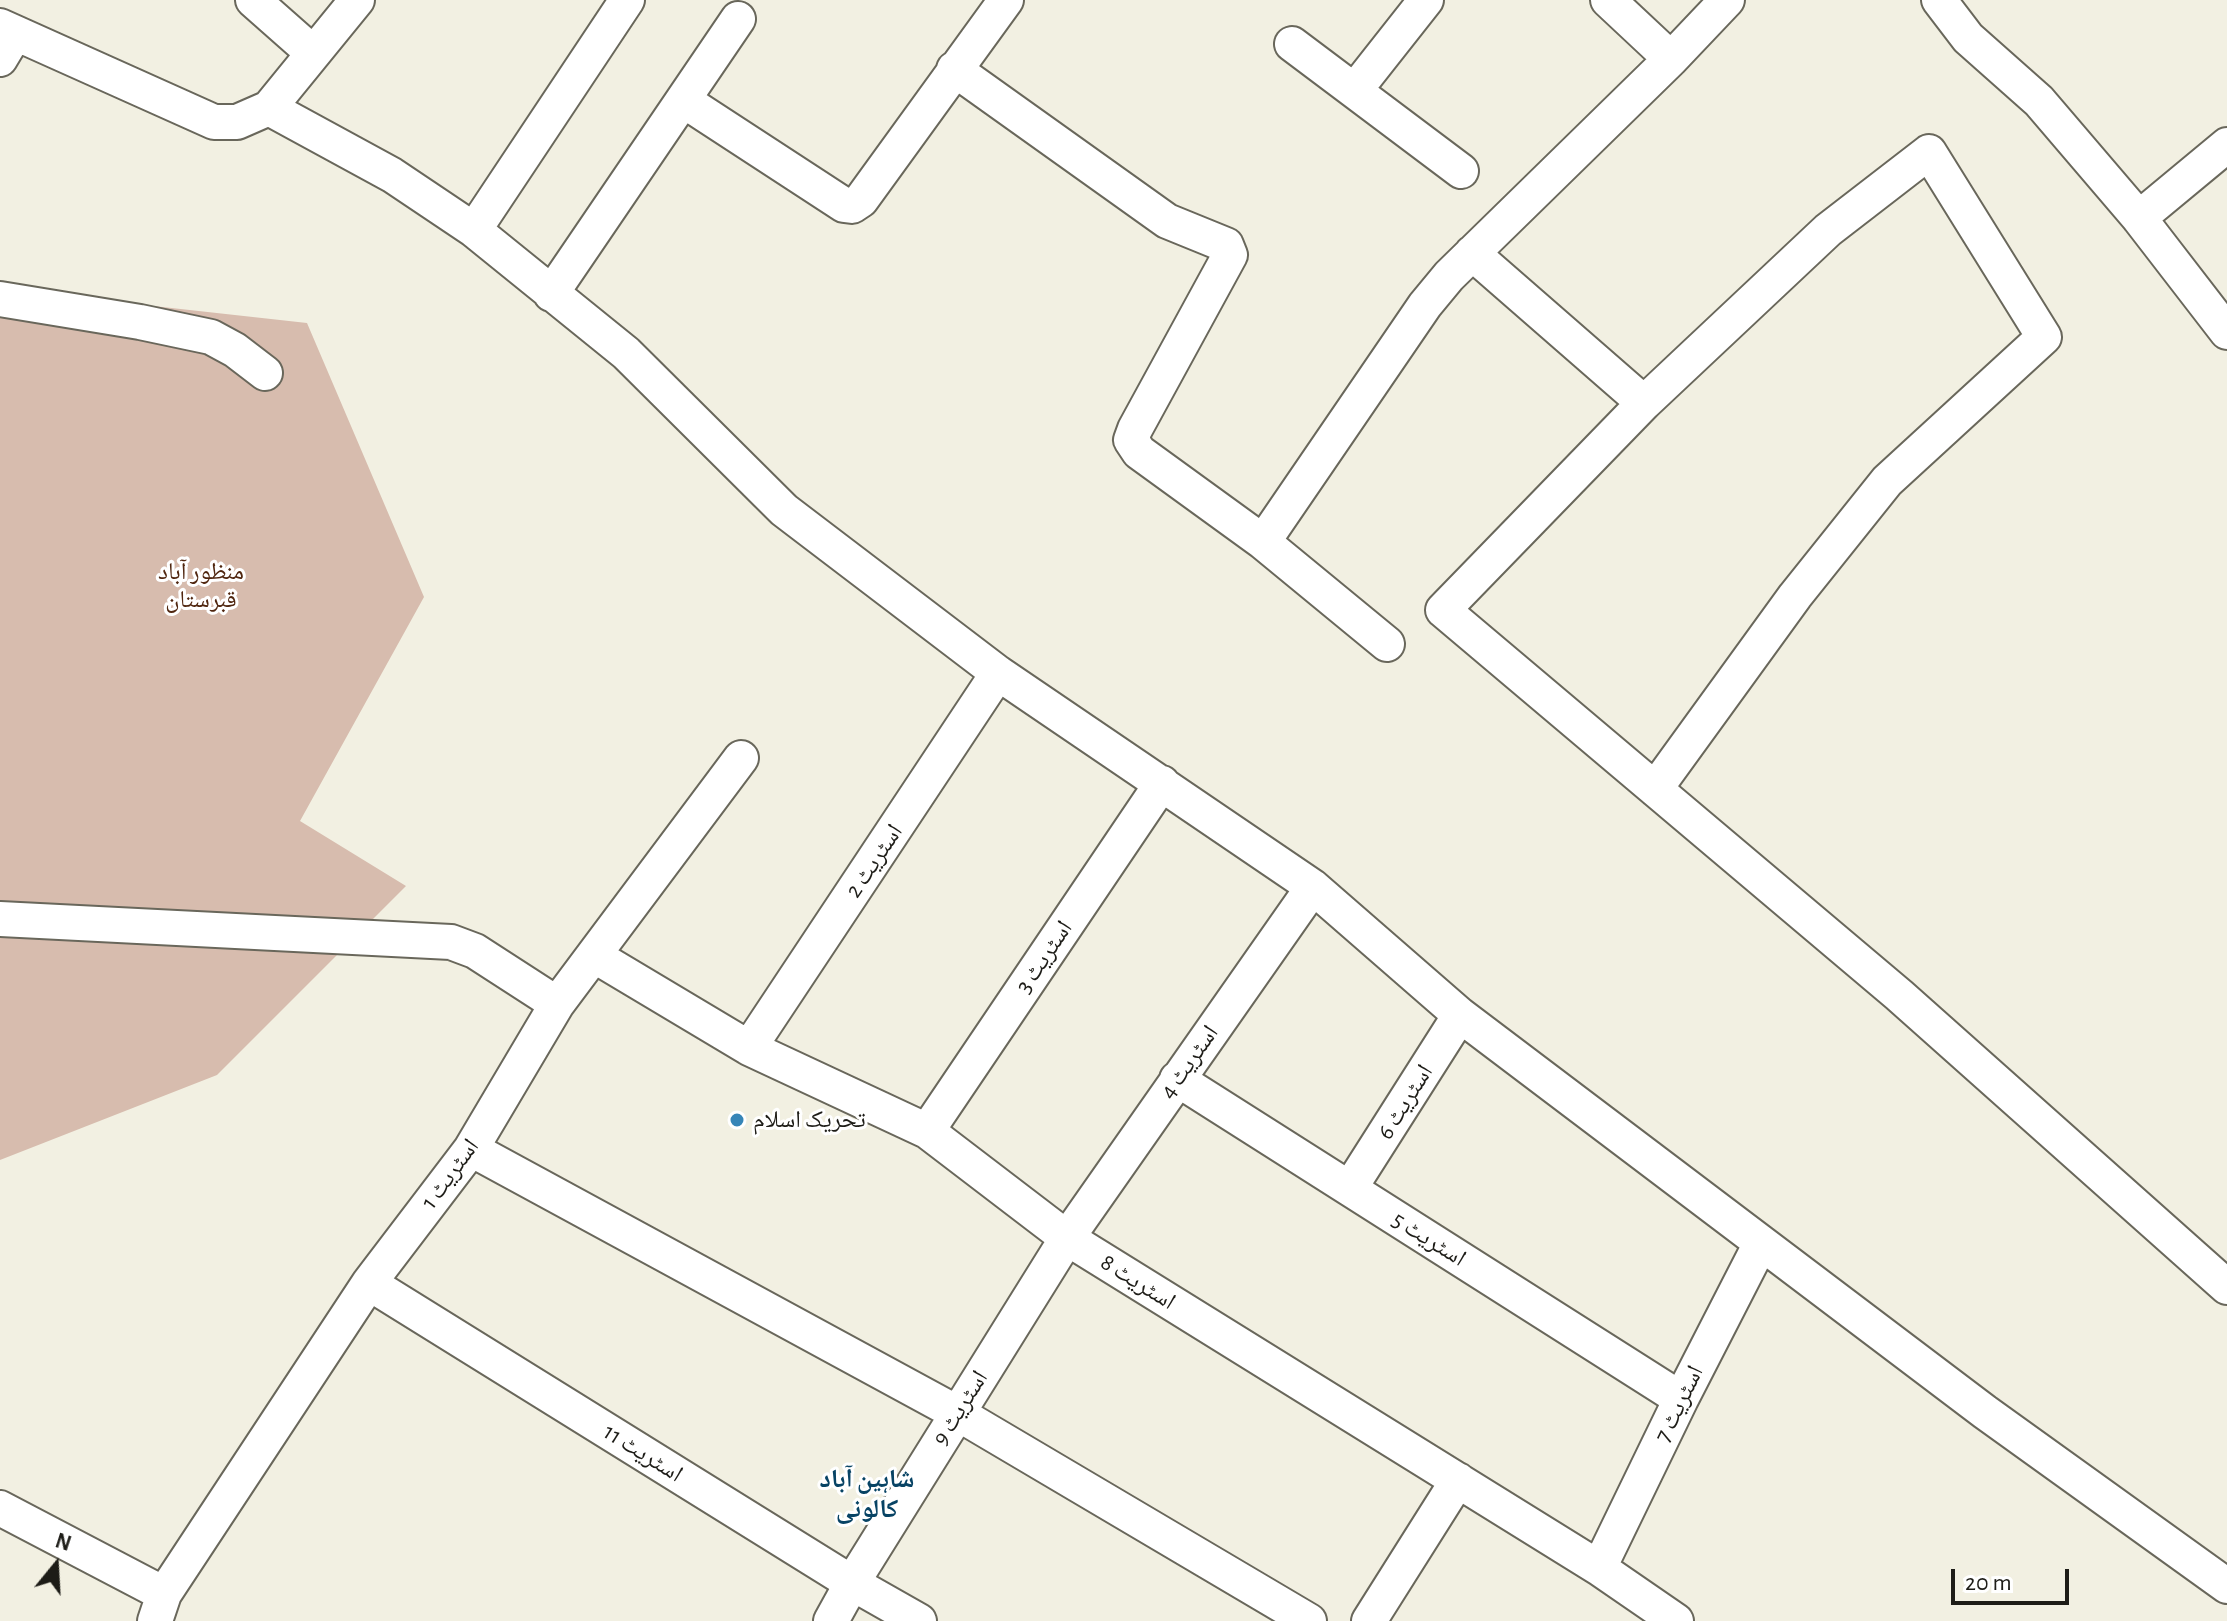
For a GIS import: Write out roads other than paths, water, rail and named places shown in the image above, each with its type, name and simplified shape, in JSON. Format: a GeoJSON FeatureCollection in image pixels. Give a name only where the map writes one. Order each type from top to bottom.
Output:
{"type":"FeatureCollection","features":[{"type":"Feature","properties":{"kind":"street"},"geometry":{"type":"LineString","coordinates":[[253,0],[313,53]]}},
{"type":"Feature","properties":{"kind":"street"},"geometry":{"type":"LineString","coordinates":[[5,40],[214,122],[237,122],[269,108],[357,0]]}},
{"type":"Feature","properties":{"kind":"street"},"geometry":{"type":"LineString","coordinates":[[474,230],[627,0]]}},
{"type":"Feature","properties":{"kind":"street"},"geometry":{"type":"LineString","coordinates":[[683,100],[844,205],[852,206],[861,200],[1006,0]]}},
{"type":"Feature","properties":{"kind":"street"},"geometry":{"type":"LineString","coordinates":[[1355,90],[1426,0]]}},
{"type":"Feature","properties":{"kind":"street"},"geometry":{"type":"LineString","coordinates":[[1608,0],[1671,59]]}},
{"type":"Feature","properties":{"kind":"street"},"geometry":{"type":"LineString","coordinates":[[1263,542],[1425,305],[1472,253],[1671,59],[1727,0]]}},
{"type":"Feature","properties":{"kind":"street"},"geometry":{"type":"LineString","coordinates":[[1939,0],[1968,38],[2039,101],[2139,218],[2227,332]]}},
{"type":"Feature","properties":{"kind":"street"},"geometry":{"type":"LineString","coordinates":[[551,294],[738,19]]}},
{"type":"Feature","properties":{"kind":"street"},"geometry":{"type":"LineString","coordinates":[[1292,44],[1461,171]]}},
{"type":"Feature","properties":{"kind":"street"},"geometry":{"type":"LineString","coordinates":[[954,69],[1167,221],[1226,245],[1230,255],[1131,440],[1139,452],[1263,542],[1387,644]]}},
{"type":"Feature","properties":{"kind":"street"},"geometry":{"type":"LineString","coordinates":[[269,108],[392,175],[474,230],[626,353],[784,510],[998,673],[1313,887],[1460,1015],[1985,1412],[2227,1586]]}},
{"type":"Feature","properties":{"kind":"street"},"geometry":{"type":"LineString","coordinates":[[2139,218],[2227,145]]}},
{"type":"Feature","properties":{"kind":"street"},"geometry":{"type":"LineString","coordinates":[[1655,789],[1795,596],[1887,481],[2044,337],[1929,152],[1828,230],[1644,403],[1443,610],[1655,789],[1899,995],[2227,1287]]}},
{"type":"Feature","properties":{"kind":"street"},"geometry":{"type":"LineString","coordinates":[[1472,253],[1644,403]]}},
{"type":"Feature","properties":{"kind":"street"},"geometry":{"type":"LineString","coordinates":[[0,299],[211,337],[235,350],[265,373]]}},
{"type":"Feature","properties":{"kind":"street","name":"اسٹریٹ 2"},"geometry":{"type":"LineString","coordinates":[[749,1048],[998,673]]}},
{"type":"Feature","properties":{"kind":"street","name":"اسٹریٹ 1"},"geometry":{"type":"LineString","coordinates":[[159,1607],[369,1283],[471,1149],[557,1004],[741,758]]}},
{"type":"Feature","properties":{"kind":"street","name":"اسٹریٹ 3"},"geometry":{"type":"LineString","coordinates":[[927,1131],[1162,783]]}},
{"type":"Feature","properties":{"kind":"street","name":"اسٹریٹ 4"},"geometry":{"type":"LineString","coordinates":[[1067,1238],[1313,887]]}},
{"type":"Feature","properties":{"kind":"street"},"geometry":{"type":"LineString","coordinates":[[0,919],[451,942],[475,951],[557,1004]]}},
{"type":"Feature","properties":{"kind":"street","name":"اسٹریٹ 8"},"geometry":{"type":"LineString","coordinates":[[595,956],[749,1048],[927,1131],[1067,1238],[1599,1568],[1676,1621]]}},
{"type":"Feature","properties":{"kind":"street","name":"اسٹریٹ 6"},"geometry":{"type":"LineString","coordinates":[[1350,1188],[1460,1015]]}},
{"type":"Feature","properties":{"kind":"street","name":"اسٹریٹ 5"},"geometry":{"type":"LineString","coordinates":[[1177,1079],[1681,1399]]}},
{"type":"Feature","properties":{"kind":"street"},"geometry":{"type":"LineString","coordinates":[[471,1149],[957,1413],[1309,1621]]}},
{"type":"Feature","properties":{"kind":"street","name":"اسٹریٹ 9"},"geometry":{"type":"LineString","coordinates":[[831,1621],[1067,1238]]}},
{"type":"Feature","properties":{"kind":"street","name":"اسٹریٹ 7"},"geometry":{"type":"LineString","coordinates":[[1599,1568],[1761,1243]]}},
{"type":"Feature","properties":{"kind":"street","name":"اسٹریٹ 11"},"geometry":{"type":"LineString","coordinates":[[369,1283],[852,1583],[919,1621]]}},
{"type":"Feature","properties":{"kind":"street"},"geometry":{"type":"LineString","coordinates":[[1369,1621],[1458,1480]]}},
{"type":"Feature","properties":{"kind":"street"},"geometry":{"type":"LineString","coordinates":[[0,1508],[159,1607]]}},
{"type":"Feature","properties":{"kind":"place","name":"تحریک اسلام"},"geometry":{"type":"Point","coordinates":[737,1120]}},
{"type":"Feature","properties":{"kind":"district","name":"شاہین آباد کالونی"},"geometry":{"type":"Point","coordinates":[867,1494]}},
{"type":"Feature","properties":{"kind":"park label","name":"منظور آباد قبرستان"},"geometry":{"type":"Point","coordinates":[201,586]}}]}
